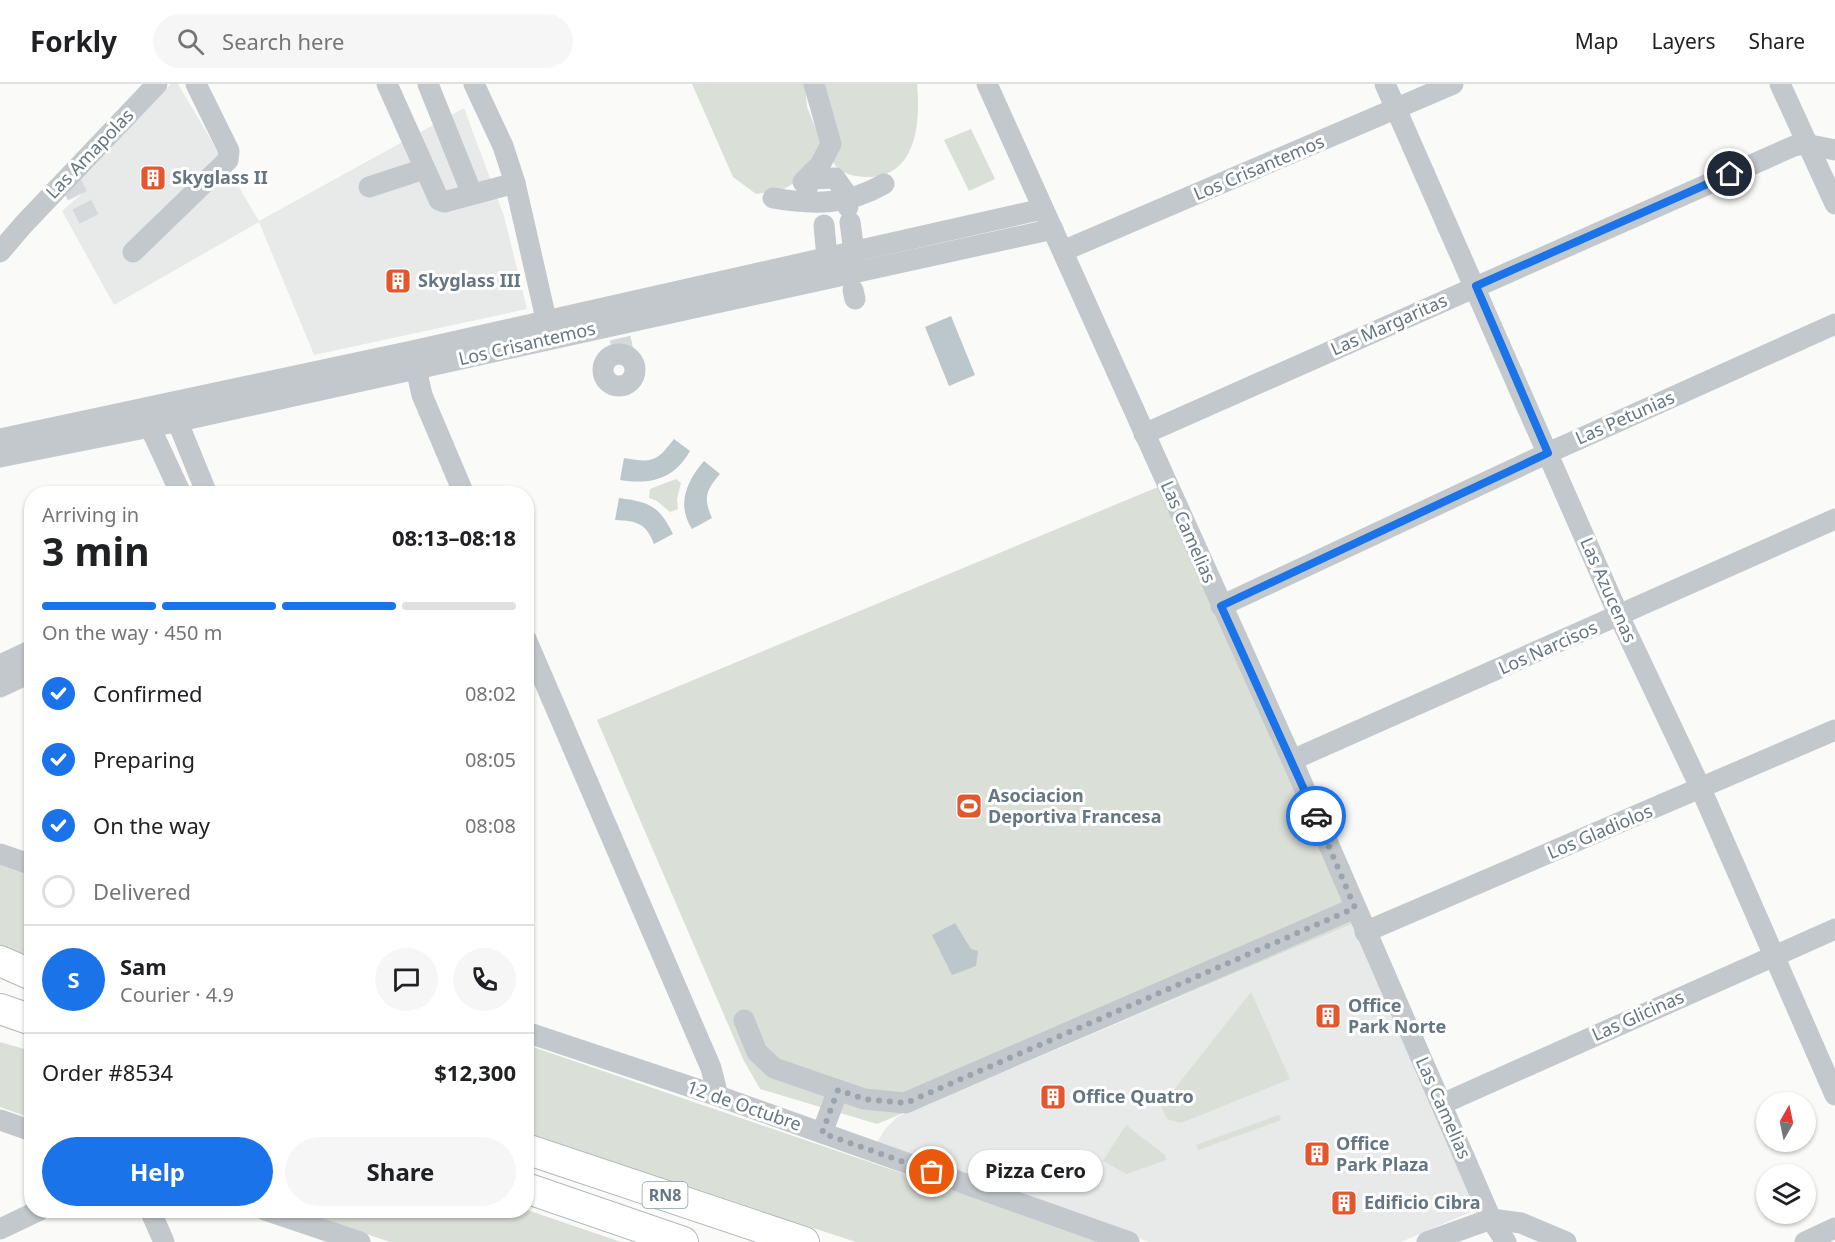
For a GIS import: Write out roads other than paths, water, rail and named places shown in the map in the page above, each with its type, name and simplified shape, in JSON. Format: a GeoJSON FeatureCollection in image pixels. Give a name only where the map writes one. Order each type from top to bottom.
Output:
{"type":"FeatureCollection","features":[{"type":"Feature","properties":{"kind":"highway"},"geometry":{"type":"LineString","coordinates":[[0,961],[24,972]]}},
{"type":"Feature","properties":{"kind":"highway"},"geometry":{"type":"LineString","coordinates":[[0,971],[24,979]]}},
{"type":"Feature","properties":{"kind":"highway"},"geometry":{"type":"LineString","coordinates":[[0,1009],[24,1017]]}},
{"type":"Feature","properties":{"kind":"highway"},"geometry":{"type":"LineString","coordinates":[[0,1032],[24,1037]]}},
{"type":"Feature","properties":{"kind":"highway","name":"RN8"},"geometry":{"type":"LineString","coordinates":[[534,1152],[804,1242]]}},
{"type":"Feature","properties":{"kind":"highway","name":"RN8"},"geometry":{"type":"LineString","coordinates":[[534,1191],[683,1242]]}},
{"type":"Feature","properties":{"kind":"street","name":"Las Amapolas"},"geometry":{"type":"LineString","coordinates":[[0,252],[157,84]]}},
{"type":"Feature","properties":{"kind":"street"},"geometry":{"type":"LineString","coordinates":[[133,252],[228,160],[229,151],[196,84]]}},
{"type":"Feature","properties":{"kind":"street"},"geometry":{"type":"LineString","coordinates":[[387,84],[439,200],[444,202],[515,183]]}},
{"type":"Feature","properties":{"kind":"street"},"geometry":{"type":"LineString","coordinates":[[428,84],[472,194]]}},
{"type":"Feature","properties":{"kind":"street"},"geometry":{"type":"LineString","coordinates":[[474,84],[503,146],[515,183],[546,320]]}},
{"type":"Feature","properties":{"kind":"street"},"geometry":{"type":"LineString","coordinates":[[814,84],[831,144],[820,165],[807,181],[807,191],[847,272]]}},
{"type":"Feature","properties":{"kind":"street","name":"Las Camelias"},"geometry":{"type":"LineString","coordinates":[[987,84],[1292,760],[1491,1219],[1506,1242]]}},
{"type":"Feature","properties":{"kind":"street","name":"Las Azucenas"},"geometry":{"type":"LineString","coordinates":[[1385,84],[1620,616],[1701,789],[1835,1095]]}},
{"type":"Feature","properties":{"kind":"street","name":"Los Crisantemos"},"geometry":{"type":"LineString","coordinates":[[1063,251],[1453,84]]}},
{"type":"Feature","properties":{"kind":"street"},"geometry":{"type":"LineString","coordinates":[[1780,84],[1805,144],[1835,204]]}},
{"type":"Feature","properties":{"kind":"street"},"geometry":{"type":"LineString","coordinates":[[1805,144],[1835,150]]}},
{"type":"Feature","properties":{"kind":"street","name":"Las Margaritas"},"geometry":{"type":"LineString","coordinates":[[1144,434],[1794,146],[1805,144]]}},
{"type":"Feature","properties":{"kind":"street"},"geometry":{"type":"LineString","coordinates":[[369,187],[424,169]]}},
{"type":"Feature","properties":{"kind":"street"},"geometry":{"type":"LineString","coordinates":[[835,178],[841,184],[848,210],[847,272]]}},
{"type":"Feature","properties":{"kind":"street"},"geometry":{"type":"LineString","coordinates":[[835,178],[884,184],[864,196],[848,210],[819,213],[773,198],[807,181],[835,178]]}},
{"type":"Feature","properties":{"kind":"street","name":"Los Crisantemos"},"geometry":{"type":"LineString","coordinates":[[847,272],[1043,209]]}},
{"type":"Feature","properties":{"kind":"street","name":"Las Amapolas"},"geometry":{"type":"LineString","coordinates":[[0,242],[23,225]]}},
{"type":"Feature","properties":{"kind":"street","name":"Los Crisantemos"},"geometry":{"type":"LineString","coordinates":[[414,360],[607,336],[736,287],[847,272],[1053,229]]}},
{"type":"Feature","properties":{"kind":"street","name":"Los Crisantemos"},"geometry":{"type":"LineString","coordinates":[[0,439],[148,417],[414,360],[546,320],[607,336]]}},
{"type":"Feature","properties":{"kind":"street","name":"Las Petunias"},"geometry":{"type":"LineString","coordinates":[[1221,606],[1548,453],[1835,324]]}},
{"type":"Feature","properties":{"kind":"street"},"geometry":{"type":"LineString","coordinates":[[414,360],[422,395],[461,486]]}},
{"type":"Feature","properties":{"kind":"street"},"geometry":{"type":"LineString","coordinates":[[173,412],[204,486]]}},
{"type":"Feature","properties":{"kind":"street"},"geometry":{"type":"LineString","coordinates":[[148,417],[178,486]]}},
{"type":"Feature","properties":{"kind":"street","name":"Los Crisantemos"},"geometry":{"type":"LineString","coordinates":[[0,457],[148,417]]}},
{"type":"Feature","properties":{"kind":"street","name":"Los Narcisos"},"geometry":{"type":"LineString","coordinates":[[1292,760],[1835,519]]}},
{"type":"Feature","properties":{"kind":"street"},"geometry":{"type":"LineString","coordinates":[[534,658],[711,1068],[718,1096]]}},
{"type":"Feature","properties":{"kind":"street"},"geometry":{"type":"LineString","coordinates":[[12,673],[24,659]]}},
{"type":"Feature","properties":{"kind":"street","name":"Los Gladiolos"},"geometry":{"type":"LineString","coordinates":[[1365,932],[1835,730]]}},
{"type":"Feature","properties":{"kind":"street"},"geometry":{"type":"LineString","coordinates":[[0,854],[24,862]]}},
{"type":"Feature","properties":{"kind":"street"},"geometry":{"type":"LineString","coordinates":[[744,1020],[757,1052],[774,1068],[872,1101],[906,1103],[1355,908]]}},
{"type":"Feature","properties":{"kind":"street","name":"Las Glicinas"},"geometry":{"type":"LineString","coordinates":[[1442,1104],[1835,929]]}},
{"type":"Feature","properties":{"kind":"street","name":"12 de Octubre"},"geometry":{"type":"LineString","coordinates":[[534,1035],[718,1096],[1129,1242]]}},
{"type":"Feature","properties":{"kind":"street"},"geometry":{"type":"LineString","coordinates":[[822,1133],[838,1090]]}},
{"type":"Feature","properties":{"kind":"street"},"geometry":{"type":"LineString","coordinates":[[0,1120],[24,1128]]}},
{"type":"Feature","properties":{"kind":"street"},"geometry":{"type":"LineString","coordinates":[[0,1229],[24,1218]]}},
{"type":"Feature","properties":{"kind":"street"},"geometry":{"type":"LineString","coordinates":[[154,1218],[164,1242]]}},
{"type":"Feature","properties":{"kind":"street"},"geometry":{"type":"LineString","coordinates":[[289,1218],[360,1242]]}},
{"type":"Feature","properties":{"kind":"street"},"geometry":{"type":"LineString","coordinates":[[1427,1242],[1491,1219],[1521,1223],[1565,1242]]}},
{"type":"Feature","properties":{"kind":"street"},"geometry":{"type":"LineString","coordinates":[[1805,1242],[1835,1228]]}},
{"type":"Feature","properties":{"kind":"tunnel"},"geometry":{"type":"LineString","coordinates":[[68,177],[89,219]]}},
{"type":"Feature","properties":{"kind":"tunnel"},"geometry":{"type":"LineString","coordinates":[[613,308],[624,355]]}},
{"type":"Feature","properties":{"kind":"place","name":"Skyglass II"},"geometry":{"type":"Point","coordinates":[153,178]}},
{"type":"Feature","properties":{"kind":"place","name":"Skyglass III"},"geometry":{"type":"Point","coordinates":[398,281]}},
{"type":"Feature","properties":{"kind":"place","name":"Asociacion Deportiva Francesa"},"geometry":{"type":"Point","coordinates":[969,806]}},
{"type":"Feature","properties":{"kind":"place","name":"Office Park Norte"},"geometry":{"type":"Point","coordinates":[1328,1016]}},
{"type":"Feature","properties":{"kind":"place","name":"Office Quatro"},"geometry":{"type":"Point","coordinates":[1053,1097]}},
{"type":"Feature","properties":{"kind":"place","name":"Office Park Plaza"},"geometry":{"type":"Point","coordinates":[1317,1154]}},
{"type":"Feature","properties":{"kind":"place","name":"Pizza Cero"},"geometry":{"type":"Point","coordinates":[932,1172]}},
{"type":"Feature","properties":{"kind":"place","name":"Edificio Cibra"},"geometry":{"type":"Point","coordinates":[1344,1203]}}]}
